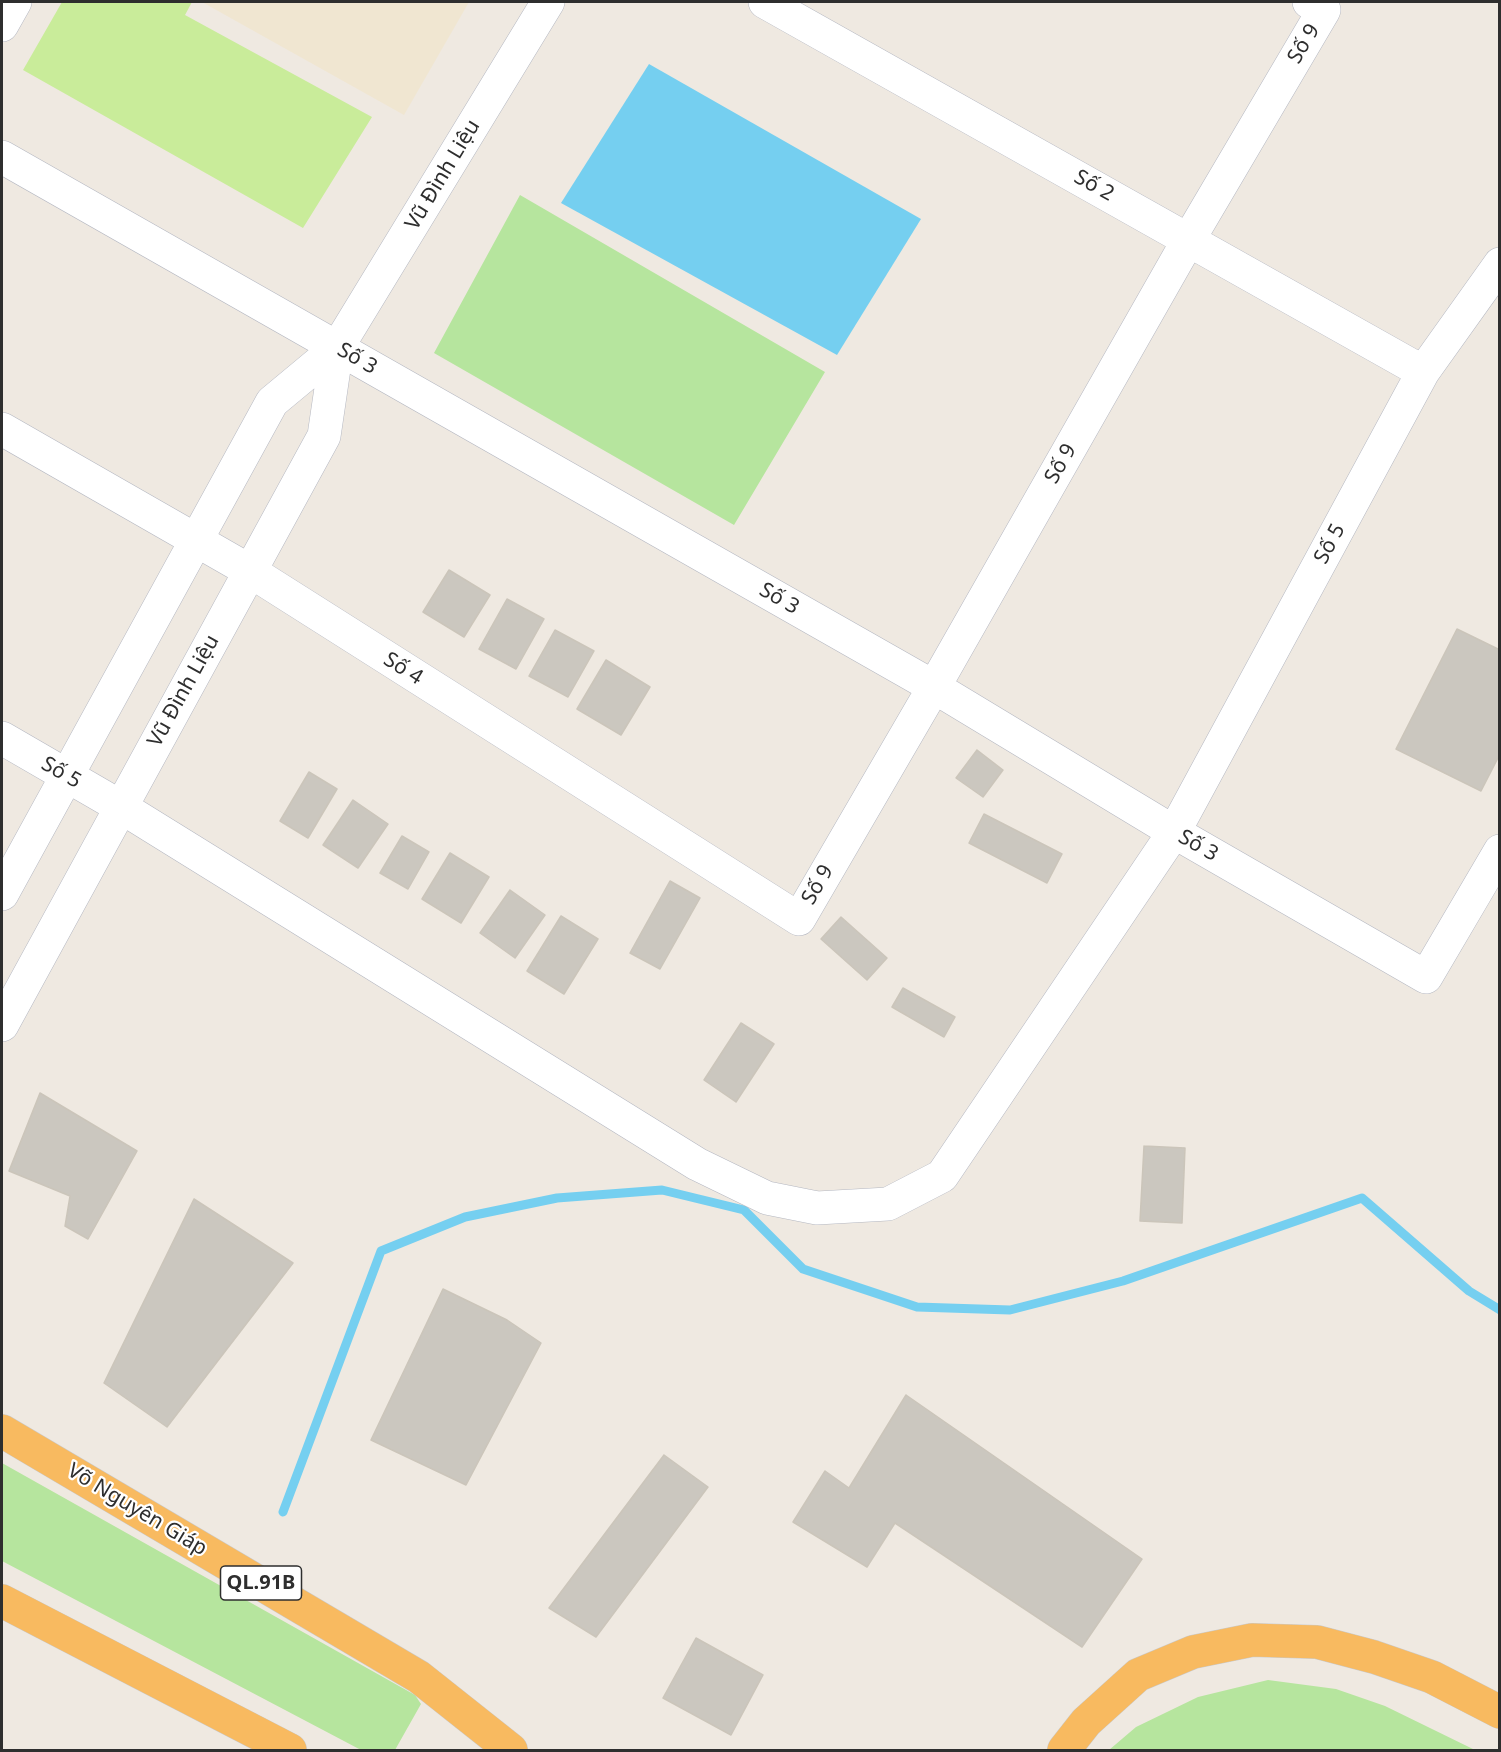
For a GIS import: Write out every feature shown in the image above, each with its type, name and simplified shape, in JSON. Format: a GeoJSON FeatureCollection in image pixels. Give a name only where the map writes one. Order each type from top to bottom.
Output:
{"type":"FeatureCollection","features":[{"type":"Feature","properties":{"kind":"highway","name":"Võ Nguyên Giáp"},"geometry":{"type":"LineString","coordinates":[[2,1431],[419,1677],[511,1750]]}},
{"type":"Feature","properties":{"kind":"highway"},"geometry":{"type":"LineString","coordinates":[[2,1601],[290,1750]]}},
{"type":"Feature","properties":{"kind":"highway"},"geometry":{"type":"LineString","coordinates":[[1064,1750],[1086,1722],[1138,1675],[1193,1652],[1252,1640],[1317,1642],[1374,1657],[1432,1677],[1500,1712]]}},
{"type":"Feature","properties":{"kind":"street"},"geometry":{"type":"LineString","coordinates":[[2,25],[15,2]]}},
{"type":"Feature","properties":{"kind":"street","name":"Vũ Đình Liệu"},"geometry":{"type":"LineString","coordinates":[[2,894],[272,402],[337,348],[548,2]]}},
{"type":"Feature","properties":{"kind":"street","name":"Số 2"},"geometry":{"type":"LineString","coordinates":[[765,2],[1423,372]]}},
{"type":"Feature","properties":{"kind":"street","name":"Số 9"},"geometry":{"type":"LineString","coordinates":[[798,919],[934,687],[1189,239],[1316,6]]}},
{"type":"Feature","properties":{"kind":"street","name":"Số 3"},"geometry":{"type":"LineString","coordinates":[[2,157],[934,687],[1174,832],[1426,977],[1500,851]]}},
{"type":"Feature","properties":{"kind":"street","name":"Số 5"},"geometry":{"type":"LineString","coordinates":[[2,738],[121,807],[697,1164],[767,1198],[817,1208],[888,1204],[942,1176],[1174,832],[1423,372],[1500,264]]}},
{"type":"Feature","properties":{"kind":"street","name":"Vũ Đình Liệu"},"geometry":{"type":"LineString","coordinates":[[2,1025],[324,436],[337,348]]}},
{"type":"Feature","properties":{"kind":"street","name":"Số 4"},"geometry":{"type":"LineString","coordinates":[[2,429],[250,571],[798,919]]}},
{"type":"Feature","properties":{"kind":"shaded area"},"geometry":{"type":"Polygon","coordinates":[[[202,2],[469,2],[404,115],[202,2]]]}},
{"type":"Feature","properties":{"kind":"green space"},"geometry":{"type":"Polygon","coordinates":[[[62,2],[192,2],[185,15],[372,117],[303,228],[23,70],[62,2]]]}},
{"type":"Feature","properties":{"kind":"green space"},"geometry":{"type":"Polygon","coordinates":[[[520,195],[825,372],[734,525],[434,353],[520,195]]]}},
{"type":"Feature","properties":{"kind":"green space"},"geometry":{"type":"Polygon","coordinates":[[[2,1463],[415,1695],[421,1704],[395,1750],[361,1750],[2,1561],[2,1463]]]}},
{"type":"Feature","properties":{"kind":"green space"},"geometry":{"type":"Polygon","coordinates":[[[1268,1680],[1336,1689],[1385,1706],[1475,1750],[1109,1750],[1136,1727],[1198,1697],[1268,1680]]]}},
{"type":"Feature","properties":{"kind":"water"},"geometry":{"type":"Polygon","coordinates":[[[649,64],[921,219],[837,355],[561,203],[649,64]]]}},
{"type":"Feature","properties":{"kind":"building"},"geometry":{"type":"Polygon","coordinates":[[[449,570],[490,595],[464,637],[423,612],[449,570]]]}},
{"type":"Feature","properties":{"kind":"building"},"geometry":{"type":"Polygon","coordinates":[[[507,599],[544,619],[516,669],[479,649],[507,599]]]}},
{"type":"Feature","properties":{"kind":"building"},"geometry":{"type":"Polygon","coordinates":[[[1457,629],[1500,650],[1500,754],[1481,791],[1396,749],[1457,629]]]}},
{"type":"Feature","properties":{"kind":"building"},"geometry":{"type":"Polygon","coordinates":[[[555,630],[594,651],[568,697],[529,676],[555,630]]]}},
{"type":"Feature","properties":{"kind":"building"},"geometry":{"type":"Polygon","coordinates":[[[606,660],[650,687],[621,735],[577,709],[606,660]]]}},
{"type":"Feature","properties":{"kind":"building"},"geometry":{"type":"Polygon","coordinates":[[[977,750],[1003,770],[983,797],[956,778],[977,750]]]}},
{"type":"Feature","properties":{"kind":"building"},"geometry":{"type":"Polygon","coordinates":[[[309,772],[337,789],[308,838],[280,821],[309,772]]]}},
{"type":"Feature","properties":{"kind":"building"},"geometry":{"type":"Polygon","coordinates":[[[353,800],[388,824],[358,868],[323,845],[353,800]]]}},
{"type":"Feature","properties":{"kind":"building"},"geometry":{"type":"Polygon","coordinates":[[[984,814],[1062,854],[1047,883],[969,843],[984,814]]]}},
{"type":"Feature","properties":{"kind":"building"},"geometry":{"type":"Polygon","coordinates":[[[402,836],[429,852],[408,889],[380,873],[402,836]]]}},
{"type":"Feature","properties":{"kind":"building"},"geometry":{"type":"Polygon","coordinates":[[[450,853],[489,877],[461,923],[422,899],[450,853]]]}},
{"type":"Feature","properties":{"kind":"building"},"geometry":{"type":"Polygon","coordinates":[[[670,881],[700,898],[660,969],[630,953],[670,881]]]}},
{"type":"Feature","properties":{"kind":"building"},"geometry":{"type":"Polygon","coordinates":[[[510,890],[545,915],[515,958],[480,933],[510,890]]]}},
{"type":"Feature","properties":{"kind":"building"},"geometry":{"type":"Polygon","coordinates":[[[561,916],[598,939],[564,994],[527,971],[561,916]]]}},
{"type":"Feature","properties":{"kind":"building"},"geometry":{"type":"Polygon","coordinates":[[[841,917],[887,958],[867,980],[821,939],[841,917]]]}},
{"type":"Feature","properties":{"kind":"building"},"geometry":{"type":"Polygon","coordinates":[[[903,988],[955,1017],[944,1037],[892,1007],[903,988]]]}},
{"type":"Feature","properties":{"kind":"building"},"geometry":{"type":"Polygon","coordinates":[[[741,1023],[774,1044],[736,1102],[704,1080],[741,1023]]]}},
{"type":"Feature","properties":{"kind":"building"},"geometry":{"type":"Polygon","coordinates":[[[40,1093],[137,1151],[88,1239],[65,1226],[70,1196],[9,1171],[40,1093]]]}},
{"type":"Feature","properties":{"kind":"building"},"geometry":{"type":"Polygon","coordinates":[[[1144,1146],[1185,1148],[1182,1223],[1140,1221],[1144,1146]]]}},
{"type":"Feature","properties":{"kind":"building"},"geometry":{"type":"Polygon","coordinates":[[[194,1199],[293,1263],[167,1427],[104,1383],[194,1199]]]}},
{"type":"Feature","properties":{"kind":"building"},"geometry":{"type":"Polygon","coordinates":[[[443,1289],[507,1320],[541,1343],[466,1485],[371,1440],[443,1289]]]}},
{"type":"Feature","properties":{"kind":"building"},"geometry":{"type":"Polygon","coordinates":[[[906,1395],[1142,1559],[1082,1647],[895,1523],[867,1567],[793,1522],[825,1471],[849,1488],[906,1395]]]}},
{"type":"Feature","properties":{"kind":"building"},"geometry":{"type":"Polygon","coordinates":[[[664,1455],[708,1487],[596,1637],[549,1608],[664,1455]]]}},
{"type":"Feature","properties":{"kind":"building"},"geometry":{"type":"Polygon","coordinates":[[[696,1638],[763,1675],[731,1735],[663,1698],[696,1638]]]}},
{"type":"Feature","properties":{"kind":"waterway"},"geometry":{"type":"LineString","coordinates":[[283,1512],[381,1251],[465,1217],[557,1198],[662,1190],[744,1210],[803,1269],[917,1307],[1010,1310],[1123,1281],[1362,1198],[1469,1291],[1500,1310]]}}]}
